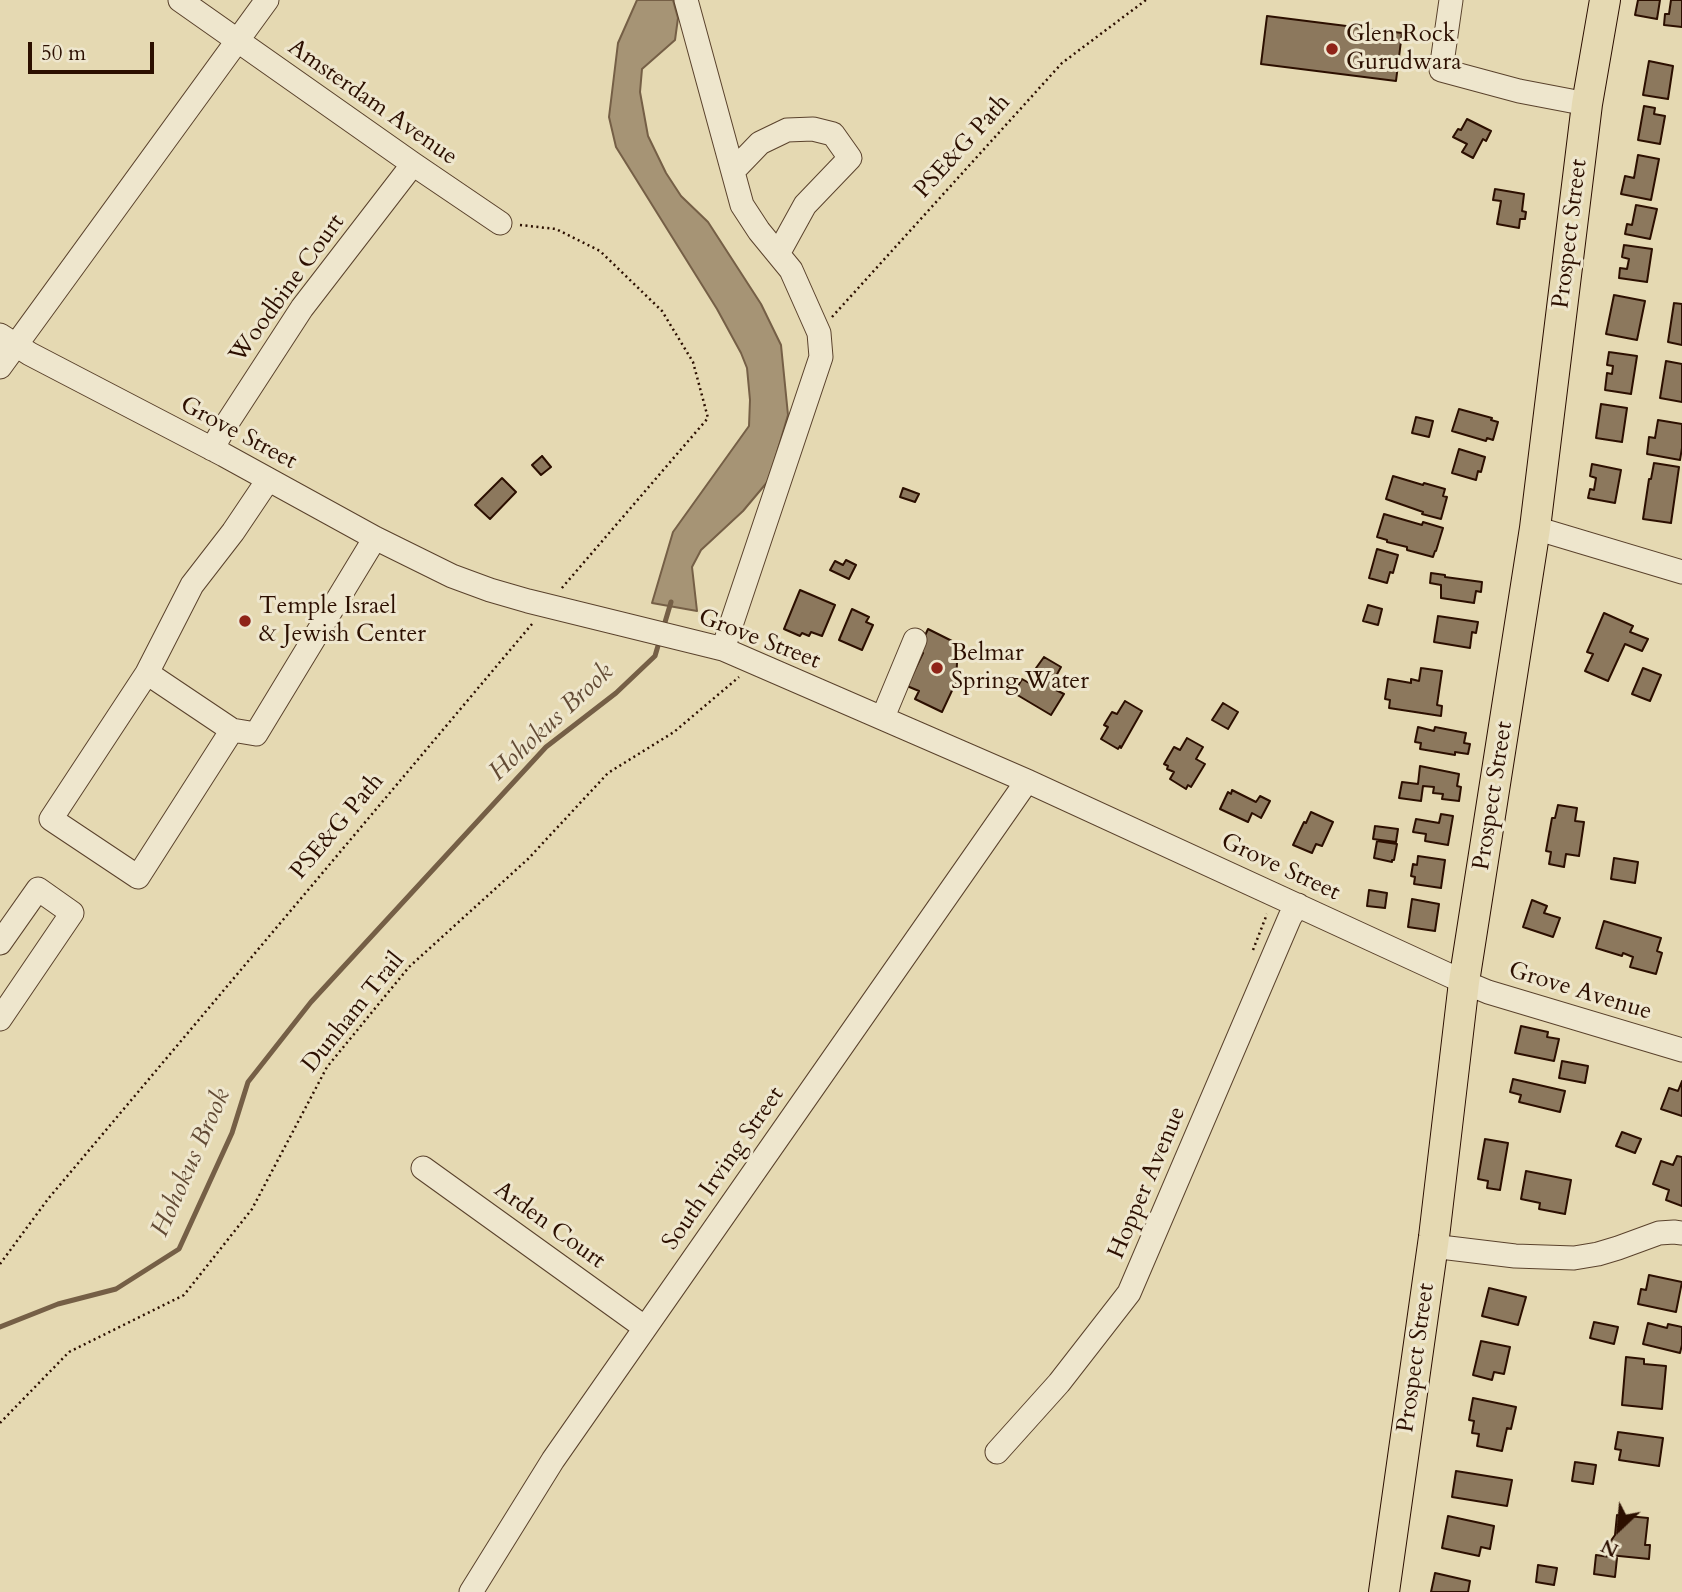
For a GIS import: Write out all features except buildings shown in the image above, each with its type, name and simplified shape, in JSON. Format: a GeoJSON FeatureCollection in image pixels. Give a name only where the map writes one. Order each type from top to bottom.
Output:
{"type":"FeatureCollection","features":[{"type":"Feature","properties":{"kind":"main road","name":"Prospect Street"},"geometry":{"type":"LineString","coordinates":[[1384,1592],[1432,1246],[1464,982],[1535,528],[1587,104],[1605,0]]}},
{"type":"Feature","properties":{"kind":"street","name":"Amsterdam Avenue"},"geometry":{"type":"LineString","coordinates":[[180,0],[500,223]]}},
{"type":"Feature","properties":{"kind":"street"},"geometry":{"type":"LineString","coordinates":[[0,367],[8,340],[267,0]]}},
{"type":"Feature","properties":{"kind":"street"},"geometry":{"type":"LineString","coordinates":[[686,0],[742,205],[791,270],[818,333],[821,357],[723,649]]}},
{"type":"Feature","properties":{"kind":"street"},"geometry":{"type":"LineString","coordinates":[[1451,0],[1441,70],[1519,91],[1587,104]]}},
{"type":"Feature","properties":{"kind":"street"},"geometry":{"type":"LineString","coordinates":[[733,171],[760,144],[787,130],[813,129],[833,134],[850,158],[806,205],[778,254]]}},
{"type":"Feature","properties":{"kind":"street","name":"Woodbine Court"},"geometry":{"type":"LineString","coordinates":[[212,449],[302,308],[413,164]]}},
{"type":"Feature","properties":{"kind":"street","name":"Grove Street"},"geometry":{"type":"LineString","coordinates":[[8,340],[375,538],[452,576],[547,606],[723,649],[1027,781],[1464,982]]}},
{"type":"Feature","properties":{"kind":"street"},"geometry":{"type":"LineString","coordinates":[[232,730],[138,877],[51,819],[147,673],[192,586],[268,480]]}},
{"type":"Feature","properties":{"kind":"street"},"geometry":{"type":"LineString","coordinates":[[1535,528],[1682,572]]}},
{"type":"Feature","properties":{"kind":"street"},"geometry":{"type":"LineString","coordinates":[[147,673],[232,730],[256,734],[375,538]]}},
{"type":"Feature","properties":{"kind":"street"},"geometry":{"type":"LineString","coordinates":[[883,718],[915,640]]}},
{"type":"Feature","properties":{"kind":"street","name":"South Irving Street"},"geometry":{"type":"LineString","coordinates":[[471,1592],[553,1460],[644,1327],[1027,781]]}},
{"type":"Feature","properties":{"kind":"street"},"geometry":{"type":"LineString","coordinates":[[0,943],[38,889],[72,913],[0,1019]]}},
{"type":"Feature","properties":{"kind":"street","name":"Hopper Avenue"},"geometry":{"type":"LineString","coordinates":[[997,1452],[1059,1383],[1129,1293],[1290,917],[1298,905]]}},
{"type":"Feature","properties":{"kind":"street","name":"Grove Avenue"},"geometry":{"type":"LineString","coordinates":[[1464,982],[1488,992],[1682,1050]]}},
{"type":"Feature","properties":{"kind":"street","name":"Arden Court"},"geometry":{"type":"LineString","coordinates":[[423,1168],[644,1327]]}},
{"type":"Feature","properties":{"kind":"street"},"geometry":{"type":"LineString","coordinates":[[1432,1246],[1515,1256],[1574,1258],[1608,1251],[1660,1233],[1682,1233]]}},
{"type":"Feature","properties":{"kind":"path","name":"PSE&G Path"},"geometry":{"type":"LineString","coordinates":[[818,333],[1062,63],[1146,0]]}},
{"type":"Feature","properties":{"kind":"path","name":"PSE&G Path"},"geometry":{"type":"LineString","coordinates":[[0,1264],[48,1199],[708,418],[693,362],[662,311],[600,251],[556,229],[500,223]]}},
{"type":"Feature","properties":{"kind":"path","name":"Dunham Trail"},"geometry":{"type":"LineString","coordinates":[[0,1423],[69,1352],[184,1294],[252,1209],[327,1067],[409,967],[528,859],[608,774],[674,732],[741,675]]}},
{"type":"Feature","properties":{"kind":"shaded area"},"geometry":{"type":"Polygon","coordinates":[[[637,0],[673,0],[678,18],[675,40],[642,69],[640,92],[648,136],[681,196],[708,222],[761,304],[781,345],[788,415],[769,480],[743,511],[701,550],[692,567],[697,611],[652,603],[673,532],[749,426],[747,368],[717,309],[616,147],[609,117],[618,43],[637,0]]]}},
{"type":"Feature","properties":{"kind":"waterway","name":"Hohokus Brook"},"geometry":{"type":"LineString","coordinates":[[663,629],[671,602]]}},
{"type":"Feature","properties":{"kind":"waterway","name":"Hohokus Brook"},"geometry":{"type":"LineString","coordinates":[[0,1327],[58,1304],[116,1289],[179,1249],[232,1133],[248,1082],[311,1002],[546,747],[616,693],[655,656],[660,639]]}},
{"type":"Feature","properties":{"kind":"place","name":"Glen Rock Gurudwara"},"geometry":{"type":"Point","coordinates":[1332,49]}},
{"type":"Feature","properties":{"kind":"place","name":"Temple Israel & Jewish Center"},"geometry":{"type":"Point","coordinates":[245,621]}},
{"type":"Feature","properties":{"kind":"place","name":"Belmar Spring Water"},"geometry":{"type":"Point","coordinates":[937,668]}}]}
